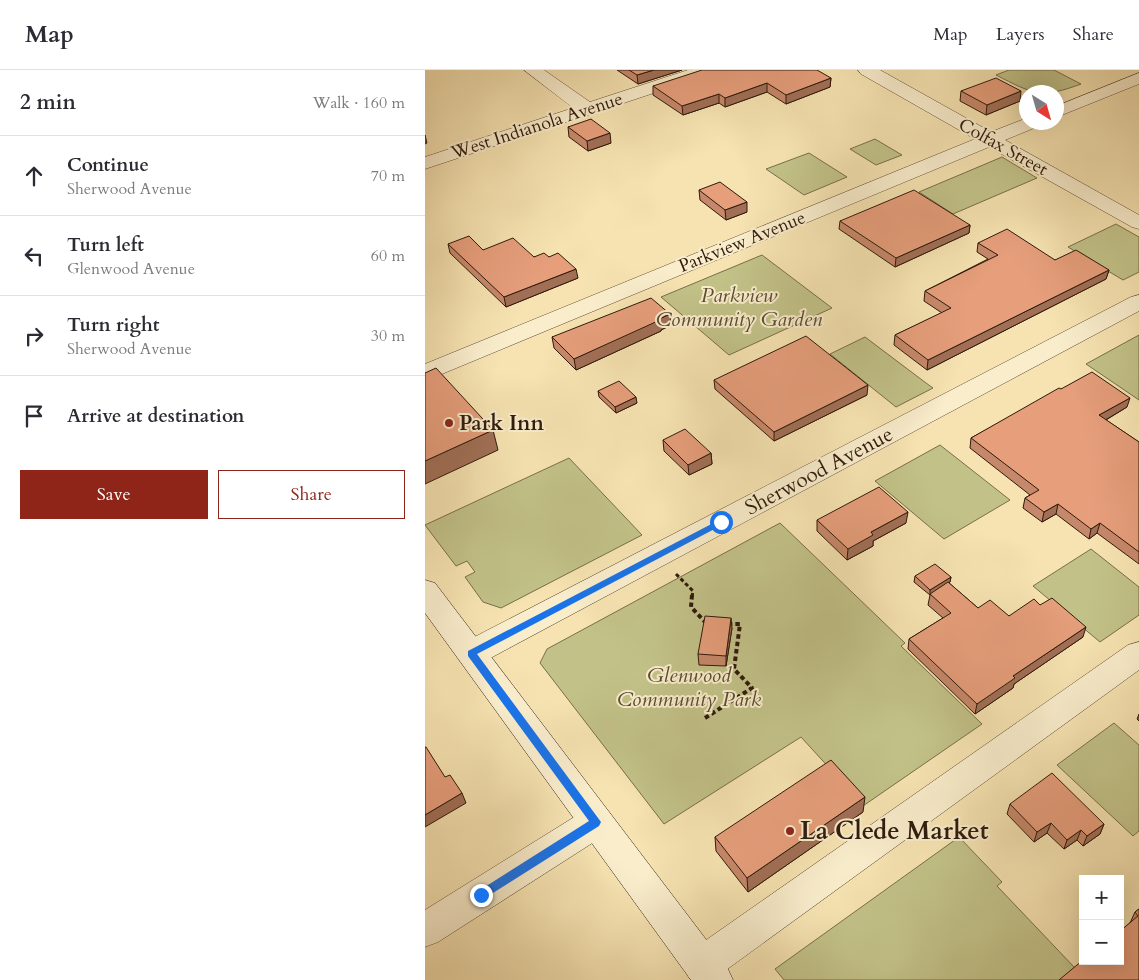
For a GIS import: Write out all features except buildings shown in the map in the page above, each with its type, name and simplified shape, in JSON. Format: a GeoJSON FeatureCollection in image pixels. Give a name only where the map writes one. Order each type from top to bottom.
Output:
{"type":"FeatureCollection","features":[{"type":"Feature","properties":{"kind":"street"},"geometry":{"type":"LineString","coordinates":[[533,70],[587,109]]}},
{"type":"Feature","properties":{"kind":"street","name":"West Indianola Avenue"},"geometry":{"type":"LineString","coordinates":[[425,163],[705,70]]}},
{"type":"Feature","properties":{"kind":"street","name":"Colfax Street"},"geometry":{"type":"LineString","coordinates":[[867,70],[1139,224]]}},
{"type":"Feature","properties":{"kind":"street"},"geometry":{"type":"LineString","coordinates":[[1064,109],[1139,78]]}},
{"type":"Feature","properties":{"kind":"street","name":"Parkview Avenue"},"geometry":{"type":"LineString","coordinates":[[425,372],[1019,128]]}},
{"type":"Feature","properties":{"kind":"street","name":"Sherwood Avenue"},"geometry":{"type":"LineString","coordinates":[[472,653],[1139,302]]}},
{"type":"Feature","properties":{"kind":"street"},"geometry":{"type":"LineString","coordinates":[[425,591],[708,972],[1139,654]]}},
{"type":"Feature","properties":{"kind":"street"},"geometry":{"type":"LineString","coordinates":[[425,930],[595,822]]}},
{"type":"Feature","properties":{"kind":"path"},"geometry":{"type":"LineString","coordinates":[[659,555],[693,591],[691,607],[706,622],[714,623]]}},
{"type":"Feature","properties":{"kind":"path"},"geometry":{"type":"LineString","coordinates":[[705,718],[752,688],[734,669],[740,624],[723,623]]}},
{"type":"Feature","properties":{"kind":"green space"},"geometry":{"type":"Polygon","coordinates":[[[1009,70],[1054,70],[1081,84],[1064,90],[1064,85],[1019,85],[1019,87],[996,75],[1009,70]]]}},
{"type":"Feature","properties":{"kind":"green space"},"geometry":{"type":"Polygon","coordinates":[[[875,139],[902,155],[876,165],[850,149],[875,139]]]}},
{"type":"Feature","properties":{"kind":"green space"},"geometry":{"type":"Polygon","coordinates":[[[809,153],[847,177],[804,195],[766,169],[809,153]]]}},
{"type":"Feature","properties":{"kind":"green space"},"geometry":{"type":"Polygon","coordinates":[[[1002,157],[1037,178],[953,214],[919,192],[1002,157]]]}},
{"type":"Feature","properties":{"kind":"green space"},"geometry":{"type":"Polygon","coordinates":[[[1116,224],[1139,237],[1139,272],[1123,280],[1068,247],[1116,224]]]}},
{"type":"Feature","properties":{"kind":"green space","name":"Parkview Community Garden"},"geometry":{"type":"Polygon","coordinates":[[[762,255],[832,308],[729,355],[661,297],[762,255]]]}},
{"type":"Feature","properties":{"kind":"green space"},"geometry":{"type":"Polygon","coordinates":[[[1139,335],[1139,400],[1086,364],[1139,335]]]}},
{"type":"Feature","properties":{"kind":"green space"},"geometry":{"type":"Polygon","coordinates":[[[865,337],[933,388],[896,407],[830,354],[865,337]]]}},
{"type":"Feature","properties":{"kind":"green space"},"geometry":{"type":"Polygon","coordinates":[[[940,445],[1010,500],[944,539],[875,481],[940,445]]]}},
{"type":"Feature","properties":{"kind":"green space"},"geometry":{"type":"Polygon","coordinates":[[[569,458],[642,535],[501,608],[483,602],[465,577],[475,572],[467,561],[456,566],[425,525],[569,458]]]}},
{"type":"Feature","properties":{"kind":"green space","name":"Glenwood Community Park"},"geometry":{"type":"Polygon","coordinates":[[[780,523],[905,643],[901,646],[982,724],[860,808],[833,772],[801,737],[664,824],[540,663],[547,649],[780,523]]]}},
{"type":"Feature","properties":{"kind":"green space"},"geometry":{"type":"Polygon","coordinates":[[[1091,549],[1139,587],[1139,615],[1100,642],[1033,586],[1091,549]]]}},
{"type":"Feature","properties":{"kind":"green space"},"geometry":{"type":"Polygon","coordinates":[[[1114,723],[1139,745],[1139,831],[1133,836],[1057,765],[1114,723]]]}},
{"type":"Feature","properties":{"kind":"green space"},"geometry":{"type":"Polygon","coordinates":[[[959,837],[1002,882],[997,886],[1075,968],[1060,980],[784,980],[775,969],[959,837]]]}},
{"type":"Feature","properties":{"kind":"place","name":"Park Inn"},"geometry":{"type":"Point","coordinates":[449,423]}},
{"type":"Feature","properties":{"kind":"place","name":"La Clede Market"},"geometry":{"type":"Point","coordinates":[790,831]}},
{"type":"Feature","properties":{"kind":"route"},"geometry":{"type":"LineString","coordinates":[[481,895],[595,822],[472,653],[721,522]]}}]}
